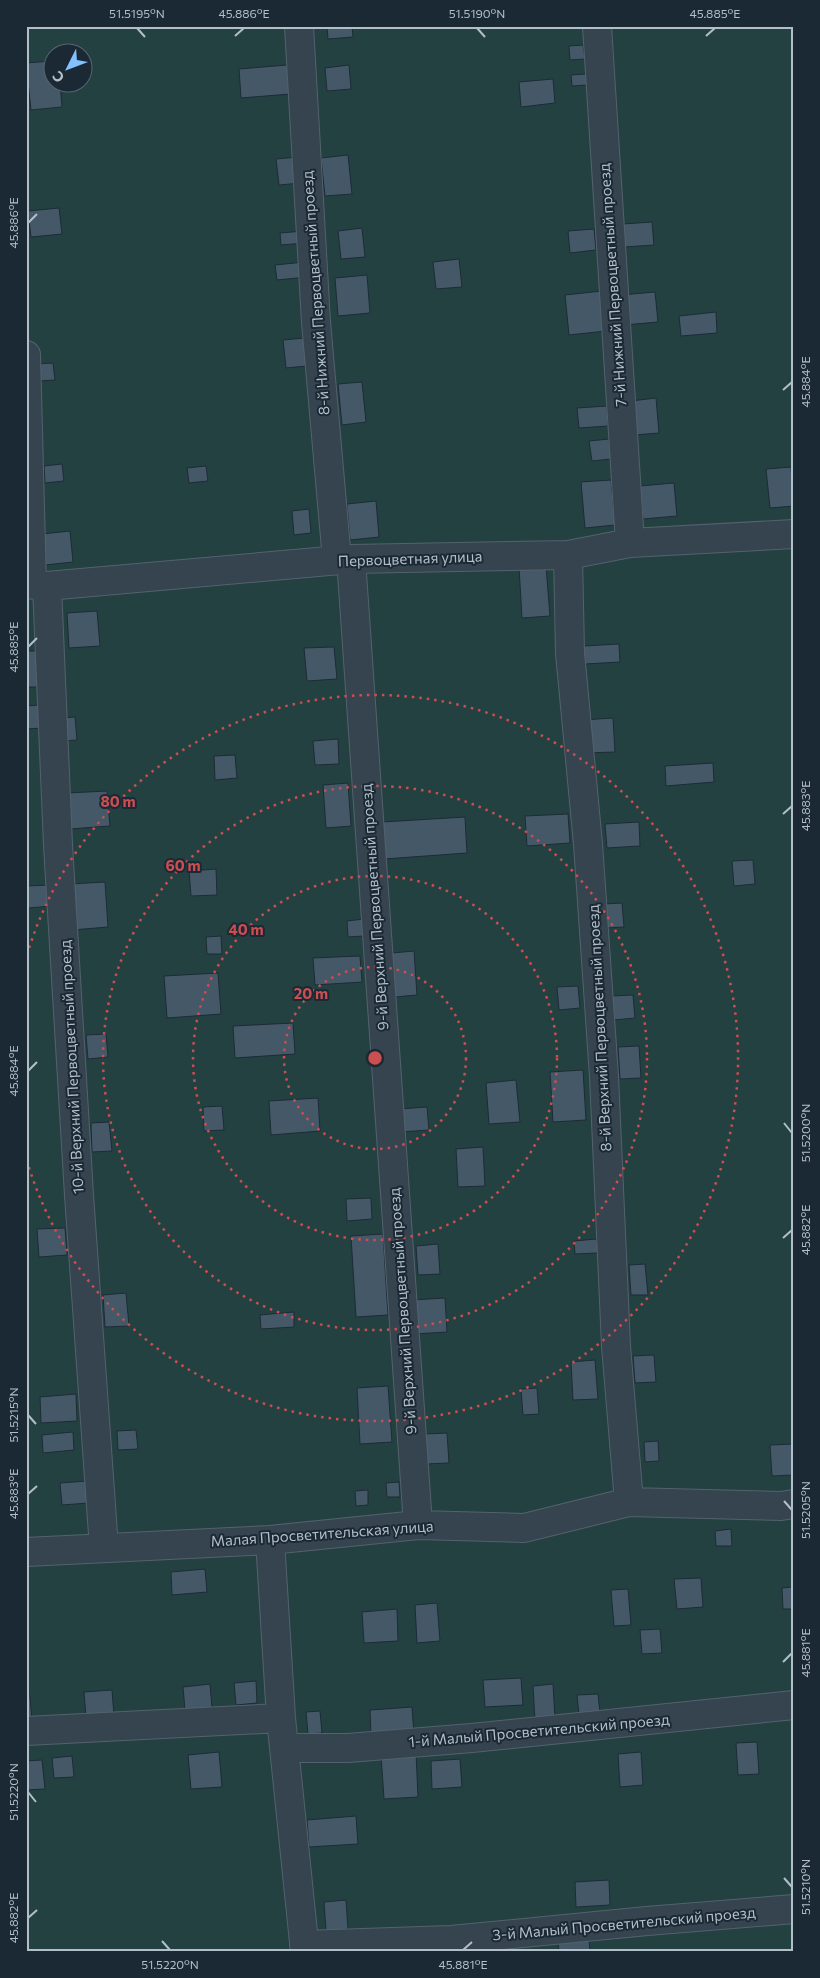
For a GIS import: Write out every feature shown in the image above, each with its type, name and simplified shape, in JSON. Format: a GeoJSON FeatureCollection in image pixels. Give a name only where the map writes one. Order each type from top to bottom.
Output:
{"type":"FeatureCollection","features":[{"type":"Feature","properties":{"kind":"lane","name":"8-й Нижний Первоцветный проезд"},"geometry":{"type":"LineString","coordinates":[[299,26],[316,322],[344,560]]}},
{"type":"Feature","properties":{"kind":"lane","name":"7-й Нижний Первоцветный проезд"},"geometry":{"type":"LineString","coordinates":[[597,26],[630,543]]}},
{"type":"Feature","properties":{"kind":"lane","name":"10-й Верхний Первоцветный проезд"},"geometry":{"type":"LineString","coordinates":[[26,354],[35,584],[59,864],[79,1195],[104,1548]]}},
{"type":"Feature","properties":{"kind":"lane","name":"Первоцветная улица"},"geometry":{"type":"LineString","coordinates":[[35,584],[344,560],[568,555],[630,543],[794,534]]}},
{"type":"Feature","properties":{"kind":"lane","name":"8-й Верхний Первоцветный проезд"},"geometry":{"type":"LineString","coordinates":[[568,555],[570,653],[588,844],[604,1076],[616,1346],[629,1502]]}},
{"type":"Feature","properties":{"kind":"lane","name":"9-й Верхний Первоцветный проезд"},"geometry":{"type":"LineString","coordinates":[[344,560],[418,1525]]}},
{"type":"Feature","properties":{"kind":"lane","name":"Малая Просветительская улица"},"geometry":{"type":"LineString","coordinates":[[26,1552],[270,1540],[418,1525],[524,1528],[629,1502],[781,1506],[794,1504]]}},
{"type":"Feature","properties":{"kind":"lane"},"geometry":{"type":"LineString","coordinates":[[270,1540],[281,1718],[305,1948]]}},
{"type":"Feature","properties":{"kind":"lane","name":"1-й Малый Просветительский проезд"},"geometry":{"type":"LineString","coordinates":[[284,1748],[348,1748],[453,1740],[794,1705]]}},
{"type":"Feature","properties":{"kind":"lane"},"geometry":{"type":"LineString","coordinates":[[26,1730],[281,1718]]}},
{"type":"Feature","properties":{"kind":"lane","name":"3-й Малый Просветительский проезд"},"geometry":{"type":"LineString","coordinates":[[305,1948],[451,1940],[647,1921],[794,1910]]}},
{"type":"Feature","properties":{"kind":"green space"},"geometry":{"type":"Polygon","coordinates":[[[26,26],[794,26],[794,1952],[26,1952],[26,26]]]}},
{"type":"Feature","properties":{"kind":"building"},"geometry":{"type":"Polygon","coordinates":[[[327,26],[352,26],[353,37],[328,39],[327,26]]]}},
{"type":"Feature","properties":{"kind":"building"},"geometry":{"type":"Polygon","coordinates":[[[583,45],[585,59],[570,60],[569,46],[583,45]]]}},
{"type":"Feature","properties":{"kind":"building"},"geometry":{"type":"Polygon","coordinates":[[[42,62],[42,92],[61,92],[62,107],[31,110],[26,63],[42,62]]]}},
{"type":"Feature","properties":{"kind":"building"},"geometry":{"type":"Polygon","coordinates":[[[287,65],[290,94],[241,98],[239,69],[287,65]]]}},
{"type":"Feature","properties":{"kind":"building"},"geometry":{"type":"Polygon","coordinates":[[[349,65],[351,89],[327,91],[325,68],[349,65]]]}},
{"type":"Feature","properties":{"kind":"building"},"geometry":{"type":"Polygon","coordinates":[[[586,74],[587,85],[572,86],[571,75],[586,74]]]}},
{"type":"Feature","properties":{"kind":"building"},"geometry":{"type":"Polygon","coordinates":[[[553,79],[555,103],[521,107],[519,82],[553,79]]]}},
{"type":"Feature","properties":{"kind":"building"},"geometry":{"type":"Polygon","coordinates":[[[348,155],[352,194],[325,196],[321,158],[348,155]]]}},
{"type":"Feature","properties":{"kind":"building"},"geometry":{"type":"Polygon","coordinates":[[[298,157],[301,183],[279,185],[276,159],[298,157]]]}},
{"type":"Feature","properties":{"kind":"building"},"geometry":{"type":"Polygon","coordinates":[[[59,208],[62,234],[31,237],[28,211],[59,208]]]}},
{"type":"Feature","properties":{"kind":"building"},"geometry":{"type":"Polygon","coordinates":[[[652,222],[654,245],[625,247],[623,224],[652,222]]]}},
{"type":"Feature","properties":{"kind":"building"},"geometry":{"type":"Polygon","coordinates":[[[362,228],[365,257],[341,259],[338,231],[362,228]]]}},
{"type":"Feature","properties":{"kind":"building"},"geometry":{"type":"Polygon","coordinates":[[[594,229],[596,250],[570,253],[568,231],[594,229]]]}},
{"type":"Feature","properties":{"kind":"building"},"geometry":{"type":"Polygon","coordinates":[[[304,231],[305,243],[281,245],[280,233],[304,231]]]}},
{"type":"Feature","properties":{"kind":"building"},"geometry":{"type":"Polygon","coordinates":[[[459,259],[462,287],[436,289],[433,262],[459,259]]]}},
{"type":"Feature","properties":{"kind":"building"},"geometry":{"type":"Polygon","coordinates":[[[305,262],[307,277],[277,280],[275,265],[305,262]]]}},
{"type":"Feature","properties":{"kind":"building"},"geometry":{"type":"Polygon","coordinates":[[[367,275],[370,313],[338,316],[335,278],[367,275]]]}},
{"type":"Feature","properties":{"kind":"building"},"geometry":{"type":"Polygon","coordinates":[[[602,291],[606,331],[569,335],[565,295],[602,291]]]}},
{"type":"Feature","properties":{"kind":"building"},"geometry":{"type":"Polygon","coordinates":[[[655,292],[658,322],[624,325],[621,295],[655,292]]]}},
{"type":"Feature","properties":{"kind":"building"},"geometry":{"type":"Polygon","coordinates":[[[716,312],[717,333],[681,336],[679,316],[716,312]]]}},
{"type":"Feature","properties":{"kind":"building"},"geometry":{"type":"Polygon","coordinates":[[[304,338],[307,366],[286,368],[283,340],[304,338]]]}},
{"type":"Feature","properties":{"kind":"building"},"geometry":{"type":"Polygon","coordinates":[[[53,363],[55,380],[38,381],[36,364],[53,363]]]}},
{"type":"Feature","properties":{"kind":"building"},"geometry":{"type":"Polygon","coordinates":[[[362,382],[366,422],[342,425],[338,384],[362,382]]]}},
{"type":"Feature","properties":{"kind":"building"},"geometry":{"type":"Polygon","coordinates":[[[656,398],[659,433],[634,435],[631,401],[656,398]]]}},
{"type":"Feature","properties":{"kind":"building"},"geometry":{"type":"Polygon","coordinates":[[[607,406],[608,426],[579,428],[577,408],[607,406]]]}},
{"type":"Feature","properties":{"kind":"building"},"geometry":{"type":"Polygon","coordinates":[[[609,439],[611,459],[592,461],[589,441],[609,439]]]}},
{"type":"Feature","properties":{"kind":"building"},"geometry":{"type":"Polygon","coordinates":[[[62,464],[64,481],[45,483],[44,466],[62,464]]]}},
{"type":"Feature","properties":{"kind":"building"},"geometry":{"type":"Polygon","coordinates":[[[206,466],[208,481],[189,483],[187,468],[206,466]]]}},
{"type":"Feature","properties":{"kind":"building"},"geometry":{"type":"Polygon","coordinates":[[[791,467],[794,506],[770,508],[766,469],[791,467]]]}},
{"type":"Feature","properties":{"kind":"building"},"geometry":{"type":"Polygon","coordinates":[[[611,480],[615,525],[585,528],[581,482],[611,480]]]}},
{"type":"Feature","properties":{"kind":"building"},"geometry":{"type":"Polygon","coordinates":[[[674,483],[677,516],[643,519],[640,486],[674,483]]]}},
{"type":"Feature","properties":{"kind":"building"},"geometry":{"type":"Polygon","coordinates":[[[376,501],[379,537],[350,540],[347,504],[376,501]]]}},
{"type":"Feature","properties":{"kind":"building"},"geometry":{"type":"Polygon","coordinates":[[[309,509],[311,533],[294,535],[292,511],[309,509]]]}},
{"type":"Feature","properties":{"kind":"building"},"geometry":{"type":"Polygon","coordinates":[[[70,531],[73,562],[45,565],[42,534],[70,531]]]}},
{"type":"Feature","properties":{"kind":"building"},"geometry":{"type":"Polygon","coordinates":[[[546,566],[550,616],[522,618],[519,567],[546,566]]]}},
{"type":"Feature","properties":{"kind":"building"},"geometry":{"type":"Polygon","coordinates":[[[97,611],[100,646],[69,648],[67,613],[97,611]]]}},
{"type":"Feature","properties":{"kind":"building"},"geometry":{"type":"Polygon","coordinates":[[[619,644],[620,662],[585,664],[584,646],[619,644]]]}},
{"type":"Feature","properties":{"kind":"building"},"geometry":{"type":"Polygon","coordinates":[[[334,647],[337,679],[307,681],[304,648],[334,647]]]}},
{"type":"Feature","properties":{"kind":"building"},"geometry":{"type":"Polygon","coordinates":[[[26,651],[36,651],[38,687],[26,687],[26,651]]]}},
{"type":"Feature","properties":{"kind":"building"},"geometry":{"type":"Polygon","coordinates":[[[41,705],[42,728],[26,729],[26,706],[41,705]]]}},
{"type":"Feature","properties":{"kind":"building"},"geometry":{"type":"Polygon","coordinates":[[[75,717],[77,740],[61,741],[60,718],[75,717]]]}},
{"type":"Feature","properties":{"kind":"building"},"geometry":{"type":"Polygon","coordinates":[[[613,718],[615,752],[585,753],[583,720],[613,718]]]}},
{"type":"Feature","properties":{"kind":"building"},"geometry":{"type":"Polygon","coordinates":[[[338,739],[339,764],[315,765],[313,741],[338,739]]]}},
{"type":"Feature","properties":{"kind":"building"},"geometry":{"type":"Polygon","coordinates":[[[235,755],[237,778],[215,780],[214,756],[235,755]]]}},
{"type":"Feature","properties":{"kind":"building"},"geometry":{"type":"Polygon","coordinates":[[[713,763],[714,782],[666,786],[665,766],[713,763]]]}},
{"type":"Feature","properties":{"kind":"building"},"geometry":{"type":"Polygon","coordinates":[[[348,783],[351,826],[326,828],[323,785],[348,783]]]}},
{"type":"Feature","properties":{"kind":"building"},"geometry":{"type":"Polygon","coordinates":[[[107,791],[110,826],[69,829],[67,793],[107,791]]]}},
{"type":"Feature","properties":{"kind":"building"},"geometry":{"type":"Polygon","coordinates":[[[568,814],[570,843],[527,846],[525,816],[568,814]]]}},
{"type":"Feature","properties":{"kind":"building"},"geometry":{"type":"Polygon","coordinates":[[[465,817],[467,853],[384,859],[382,822],[465,817]]]}},
{"type":"Feature","properties":{"kind":"building"},"geometry":{"type":"Polygon","coordinates":[[[639,822],[640,846],[607,848],[605,824],[639,822]]]}},
{"type":"Feature","properties":{"kind":"building"},"geometry":{"type":"Polygon","coordinates":[[[753,860],[755,884],[734,886],[732,861],[753,860]]]}},
{"type":"Feature","properties":{"kind":"building"},"geometry":{"type":"Polygon","coordinates":[[[216,869],[217,895],[191,896],[189,871],[216,869]]]}},
{"type":"Feature","properties":{"kind":"building"},"geometry":{"type":"Polygon","coordinates":[[[105,882],[108,927],[72,930],[70,884],[105,882]]]}},
{"type":"Feature","properties":{"kind":"building"},"geometry":{"type":"Polygon","coordinates":[[[50,885],[52,906],[28,908],[26,886],[50,885]]]}},
{"type":"Feature","properties":{"kind":"building"},"geometry":{"type":"Polygon","coordinates":[[[622,903],[624,927],[606,928],[604,904],[622,903]]]}},
{"type":"Feature","properties":{"kind":"building"},"geometry":{"type":"Polygon","coordinates":[[[364,919],[364,936],[348,937],[347,921],[364,919]]]}},
{"type":"Feature","properties":{"kind":"building"},"geometry":{"type":"Polygon","coordinates":[[[221,936],[222,954],[207,954],[206,937],[221,936]]]}},
{"type":"Feature","properties":{"kind":"building"},"geometry":{"type":"Polygon","coordinates":[[[414,951],[417,995],[395,997],[392,953],[414,951]]]}},
{"type":"Feature","properties":{"kind":"building"},"geometry":{"type":"Polygon","coordinates":[[[360,956],[362,982],[315,985],[313,958],[360,956]]]}},
{"type":"Feature","properties":{"kind":"building"},"geometry":{"type":"Polygon","coordinates":[[[218,973],[221,1014],[167,1018],[164,976],[218,973]]]}},
{"type":"Feature","properties":{"kind":"building"},"geometry":{"type":"Polygon","coordinates":[[[578,986],[580,1008],[559,1010],[557,987],[578,986]]]}},
{"type":"Feature","properties":{"kind":"building"},"geometry":{"type":"Polygon","coordinates":[[[633,995],[635,1018],[614,1020],[612,996],[633,995]]]}},
{"type":"Feature","properties":{"kind":"building"},"geometry":{"type":"Polygon","coordinates":[[[293,1023],[295,1054],[235,1058],[233,1026],[293,1023]]]}},
{"type":"Feature","properties":{"kind":"building"},"geometry":{"type":"Polygon","coordinates":[[[106,1034],[108,1057],[88,1059],[86,1035],[106,1034]]]}},
{"type":"Feature","properties":{"kind":"building"},"geometry":{"type":"Polygon","coordinates":[[[639,1046],[641,1078],[620,1079],[618,1047],[639,1046]]]}},
{"type":"Feature","properties":{"kind":"building"},"geometry":{"type":"Polygon","coordinates":[[[583,1070],[586,1120],[553,1122],[550,1072],[583,1070]]]}},
{"type":"Feature","properties":{"kind":"building"},"geometry":{"type":"Polygon","coordinates":[[[516,1080],[520,1122],[489,1124],[486,1083],[516,1080]]]}},
{"type":"Feature","properties":{"kind":"building"},"geometry":{"type":"Polygon","coordinates":[[[318,1098],[320,1131],[271,1135],[269,1101],[318,1098]]]}},
{"type":"Feature","properties":{"kind":"building"},"geometry":{"type":"Polygon","coordinates":[[[222,1106],[224,1130],[204,1131],[203,1107],[222,1106]]]}},
{"type":"Feature","properties":{"kind":"building"},"geometry":{"type":"Polygon","coordinates":[[[427,1107],[429,1130],[401,1132],[399,1109],[427,1107]]]}},
{"type":"Feature","properties":{"kind":"building"},"geometry":{"type":"Polygon","coordinates":[[[109,1122],[112,1151],[92,1152],[91,1123],[109,1122]]]}},
{"type":"Feature","properties":{"kind":"building"},"geometry":{"type":"Polygon","coordinates":[[[483,1147],[485,1186],[458,1187],[456,1149],[483,1147]]]}},
{"type":"Feature","properties":{"kind":"building"},"geometry":{"type":"Polygon","coordinates":[[[371,1198],[372,1219],[347,1221],[346,1199],[371,1198]]]}},
{"type":"Feature","properties":{"kind":"building"},"geometry":{"type":"Polygon","coordinates":[[[65,1228],[67,1255],[39,1257],[37,1229],[65,1228]]]}},
{"type":"Feature","properties":{"kind":"building"},"geometry":{"type":"Polygon","coordinates":[[[383,1234],[388,1315],[356,1317],[351,1236],[383,1234]]]}},
{"type":"Feature","properties":{"kind":"building"},"geometry":{"type":"Polygon","coordinates":[[[597,1239],[598,1253],[575,1254],[574,1241],[597,1239]]]}},
{"type":"Feature","properties":{"kind":"building"},"geometry":{"type":"Polygon","coordinates":[[[438,1244],[440,1274],[418,1275],[416,1246],[438,1244]]]}},
{"type":"Feature","properties":{"kind":"building"},"geometry":{"type":"Polygon","coordinates":[[[645,1264],[648,1295],[631,1295],[629,1265],[645,1264]]]}},
{"type":"Feature","properties":{"kind":"building"},"geometry":{"type":"Polygon","coordinates":[[[126,1293],[129,1326],[105,1327],[103,1295],[126,1293]]]}},
{"type":"Feature","properties":{"kind":"building"},"geometry":{"type":"Polygon","coordinates":[[[445,1298],[447,1332],[415,1334],[412,1300],[445,1298]]]}},
{"type":"Feature","properties":{"kind":"building"},"geometry":{"type":"Polygon","coordinates":[[[294,1312],[294,1327],[261,1329],[260,1315],[294,1312]]]}},
{"type":"Feature","properties":{"kind":"building"},"geometry":{"type":"Polygon","coordinates":[[[654,1355],[656,1382],[635,1383],[633,1356],[654,1355]]]}},
{"type":"Feature","properties":{"kind":"building"},"geometry":{"type":"Polygon","coordinates":[[[595,1360],[598,1399],[573,1400],[571,1362],[595,1360]]]}},
{"type":"Feature","properties":{"kind":"building"},"geometry":{"type":"Polygon","coordinates":[[[388,1386],[392,1442],[360,1444],[357,1388],[388,1386]]]}},
{"type":"Feature","properties":{"kind":"building"},"geometry":{"type":"Polygon","coordinates":[[[537,1388],[539,1414],[523,1415],[521,1389],[537,1388]]]}},
{"type":"Feature","properties":{"kind":"building"},"geometry":{"type":"Polygon","coordinates":[[[76,1394],[77,1421],[41,1423],[40,1397],[76,1394]]]}},
{"type":"Feature","properties":{"kind":"building"},"geometry":{"type":"Polygon","coordinates":[[[136,1430],[138,1449],[118,1450],[117,1431],[136,1430]]]}},
{"type":"Feature","properties":{"kind":"building"},"geometry":{"type":"Polygon","coordinates":[[[73,1432],[74,1450],[43,1453],[42,1435],[73,1432]]]}},
{"type":"Feature","properties":{"kind":"building"},"geometry":{"type":"Polygon","coordinates":[[[447,1433],[449,1463],[426,1464],[425,1434],[447,1433]]]}},
{"type":"Feature","properties":{"kind":"building"},"geometry":{"type":"Polygon","coordinates":[[[658,1441],[659,1461],[645,1462],[644,1442],[658,1441]]]}},
{"type":"Feature","properties":{"kind":"building"},"geometry":{"type":"Polygon","coordinates":[[[794,1444],[794,1475],[772,1476],[770,1445],[794,1444]]]}},
{"type":"Feature","properties":{"kind":"building"},"geometry":{"type":"Polygon","coordinates":[[[87,1481],[88,1503],[62,1505],[60,1483],[87,1481]]]}},
{"type":"Feature","properties":{"kind":"building"},"geometry":{"type":"Polygon","coordinates":[[[399,1482],[400,1497],[387,1497],[386,1483],[399,1482]]]}},
{"type":"Feature","properties":{"kind":"building"},"geometry":{"type":"Polygon","coordinates":[[[368,1490],[368,1505],[356,1506],[355,1491],[368,1490]]]}},
{"type":"Feature","properties":{"kind":"building"},"geometry":{"type":"Polygon","coordinates":[[[731,1529],[732,1546],[716,1546],[715,1531],[731,1529]]]}},
{"type":"Feature","properties":{"kind":"building"},"geometry":{"type":"Polygon","coordinates":[[[205,1569],[207,1592],[172,1595],[171,1572],[205,1569]]]}},
{"type":"Feature","properties":{"kind":"building"},"geometry":{"type":"Polygon","coordinates":[[[701,1578],[703,1607],[677,1609],[674,1579],[701,1578]]]}},
{"type":"Feature","properties":{"kind":"building"},"geometry":{"type":"Polygon","coordinates":[[[794,1587],[794,1609],[783,1609],[782,1588],[794,1587]]]}},
{"type":"Feature","properties":{"kind":"building"},"geometry":{"type":"Polygon","coordinates":[[[628,1589],[631,1625],[614,1626],[611,1590],[628,1589]]]}},
{"type":"Feature","properties":{"kind":"building"},"geometry":{"type":"Polygon","coordinates":[[[437,1603],[440,1641],[417,1643],[415,1605],[437,1603]]]}},
{"type":"Feature","properties":{"kind":"building"},"geometry":{"type":"Polygon","coordinates":[[[397,1609],[398,1641],[364,1643],[362,1612],[397,1609]]]}},
{"type":"Feature","properties":{"kind":"building"},"geometry":{"type":"Polygon","coordinates":[[[660,1629],[662,1653],[642,1654],[640,1630],[660,1629]]]}},
{"type":"Feature","properties":{"kind":"building"},"geometry":{"type":"Polygon","coordinates":[[[521,1678],[523,1705],[485,1707],[483,1680],[521,1678]]]}},
{"type":"Feature","properties":{"kind":"building"},"geometry":{"type":"Polygon","coordinates":[[[256,1681],[257,1703],[236,1705],[234,1683],[256,1681]]]}},
{"type":"Feature","properties":{"kind":"building"},"geometry":{"type":"Polygon","coordinates":[[[210,1684],[212,1708],[185,1710],[183,1687],[210,1684]]]}},
{"type":"Feature","properties":{"kind":"building"},"geometry":{"type":"Polygon","coordinates":[[[553,1684],[555,1719],[535,1720],[533,1686],[553,1684]]]}},
{"type":"Feature","properties":{"kind":"building"},"geometry":{"type":"Polygon","coordinates":[[[112,1690],[114,1715],[86,1717],[84,1692],[112,1690]]]}},
{"type":"Feature","properties":{"kind":"building"},"geometry":{"type":"Polygon","coordinates":[[[598,1694],[600,1713],[579,1715],[577,1695],[598,1694]]]}},
{"type":"Feature","properties":{"kind":"building"},"geometry":{"type":"Polygon","coordinates":[[[26,1696],[30,1696],[32,1722],[26,1723],[26,1696]]]}},
{"type":"Feature","properties":{"kind":"building"},"geometry":{"type":"Polygon","coordinates":[[[412,1707],[414,1734],[371,1737],[370,1710],[412,1707]]]}},
{"type":"Feature","properties":{"kind":"building"},"geometry":{"type":"Polygon","coordinates":[[[320,1711],[322,1733],[308,1734],[306,1712],[320,1711]]]}},
{"type":"Feature","properties":{"kind":"building"},"geometry":{"type":"Polygon","coordinates":[[[757,1742],[759,1774],[738,1775],[736,1743],[757,1742]]]}},
{"type":"Feature","properties":{"kind":"building"},"geometry":{"type":"Polygon","coordinates":[[[219,1752],[222,1787],[191,1789],[188,1755],[219,1752]]]}},
{"type":"Feature","properties":{"kind":"building"},"geometry":{"type":"Polygon","coordinates":[[[416,1752],[418,1797],[384,1799],[381,1755],[416,1752]]]}},
{"type":"Feature","properties":{"kind":"building"},"geometry":{"type":"Polygon","coordinates":[[[641,1752],[643,1785],[620,1787],[618,1754],[641,1752]]]}},
{"type":"Feature","properties":{"kind":"building"},"geometry":{"type":"Polygon","coordinates":[[[72,1756],[74,1777],[54,1778],[52,1758],[72,1756]]]}},
{"type":"Feature","properties":{"kind":"building"},"geometry":{"type":"Polygon","coordinates":[[[460,1759],[462,1787],[432,1789],[431,1761],[460,1759]]]}},
{"type":"Feature","properties":{"kind":"building"},"geometry":{"type":"Polygon","coordinates":[[[42,1760],[45,1789],[26,1790],[26,1761],[42,1760]]]}},
{"type":"Feature","properties":{"kind":"building"},"geometry":{"type":"Polygon","coordinates":[[[356,1816],[358,1844],[309,1847],[307,1820],[356,1816]]]}},
{"type":"Feature","properties":{"kind":"building"},"geometry":{"type":"Polygon","coordinates":[[[609,1880],[610,1905],[576,1907],[575,1882],[609,1880]]]}},
{"type":"Feature","properties":{"kind":"building"},"geometry":{"type":"Polygon","coordinates":[[[346,1900],[348,1929],[326,1931],[324,1902],[346,1900]]]}},
{"type":"Feature","properties":{"kind":"building"},"geometry":{"type":"Polygon","coordinates":[[[589,1939],[590,1952],[559,1952],[558,1941],[589,1939]]]}}]}
